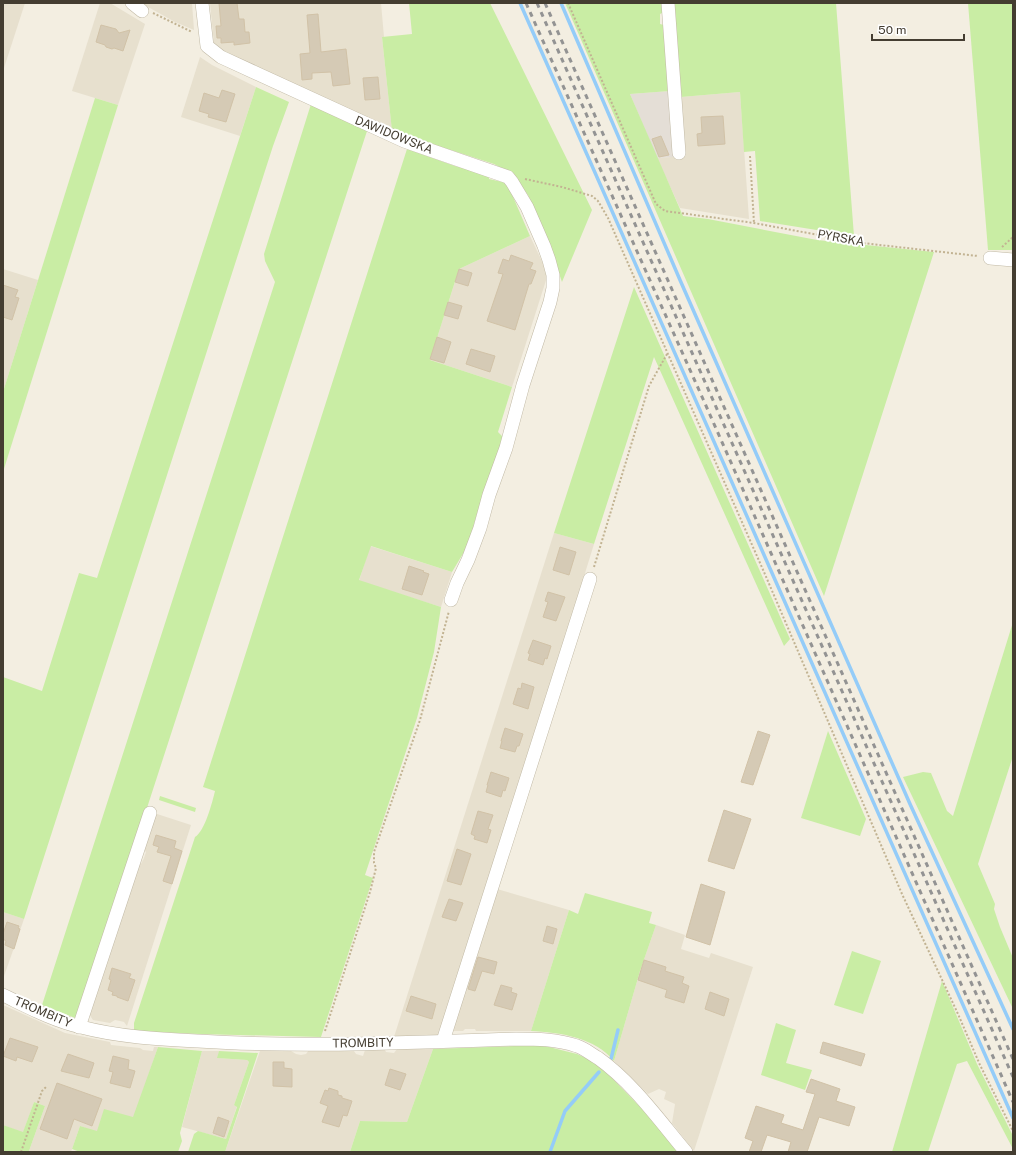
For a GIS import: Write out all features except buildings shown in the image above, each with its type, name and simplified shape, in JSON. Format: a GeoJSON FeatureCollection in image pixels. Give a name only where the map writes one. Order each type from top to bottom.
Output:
{"type":"FeatureCollection","features":[{"type":"Feature","properties":{"kind":"street"},"geometry":{"type":"LineString","coordinates":[[202,3],[206,43]]}},
{"type":"Feature","properties":{"kind":"street"},"geometry":{"type":"LineString","coordinates":[[668,3],[679,154]]}},
{"type":"Feature","properties":{"kind":"street","name":"DAWIDOWSKA"},"geometry":{"type":"LineString","coordinates":[[206,43],[221,57],[404,141],[508,177]]}},
{"type":"Feature","properties":{"kind":"street"},"geometry":{"type":"LineString","coordinates":[[451,600],[480,528],[489,495],[506,448],[523,385],[550,302],[553,288],[553,275],[549,260],[527,207],[508,177]]}},
{"type":"Feature","properties":{"kind":"street"},"geometry":{"type":"LineString","coordinates":[[990,258],[1013,260]]}},
{"type":"Feature","properties":{"kind":"street"},"geometry":{"type":"LineString","coordinates":[[443,1041],[590,579]]}},
{"type":"Feature","properties":{"kind":"street"},"geometry":{"type":"LineString","coordinates":[[80,1027],[150,814]]}},
{"type":"Feature","properties":{"kind":"street","name":"TROMBITY"},"geometry":{"type":"LineString","coordinates":[[3,995],[59,1020],[80,1027],[122,1036],[264,1044],[536,1039],[566,1042],[578,1046],[611,1068],[651,1109],[686,1152]]}},
{"type":"Feature","properties":{"kind":"path","name":"PYRSKA"},"geometry":{"type":"LineString","coordinates":[[568,3],[656,204],[661,208],[671,211],[754,223],[862,243],[990,258]]}},
{"type":"Feature","properties":{"kind":"path"},"geometry":{"type":"LineString","coordinates":[[137,7],[151,12],[195,34],[206,43]]}},
{"type":"Feature","properties":{"kind":"path"},"geometry":{"type":"LineString","coordinates":[[750,156],[754,223]]}},
{"type":"Feature","properties":{"kind":"path"},"geometry":{"type":"LineString","coordinates":[[508,177],[532,179],[592,196],[598,201],[608,218],[764,572],[899,887],[980,1065],[1013,1132]]}},
{"type":"Feature","properties":{"kind":"path"},"geometry":{"type":"LineString","coordinates":[[590,579],[649,386],[667,354]]}},
{"type":"Feature","properties":{"kind":"path"},"geometry":{"type":"LineString","coordinates":[[322,1044],[375,874],[376,868],[374,863],[374,852],[420,720],[451,600]]}},
{"type":"Feature","properties":{"kind":"path"},"geometry":{"type":"LineString","coordinates":[[21,1152],[42,1091],[46,1087]]}},
{"type":"Feature","properties":{"kind":"shaded area"},"geometry":{"type":"Polygon","coordinates":[[[3,3],[25,3],[3,71],[3,3]]]}},
{"type":"Feature","properties":{"kind":"shaded area"},"geometry":{"type":"Polygon","coordinates":[[[100,3],[110,3],[145,24],[118,105],[72,91],[100,3]]]}},
{"type":"Feature","properties":{"kind":"shaded area"},"geometry":{"type":"Polygon","coordinates":[[[141,3],[192,3],[194,30],[175,22],[141,3]]]}},
{"type":"Feature","properties":{"kind":"shaded area"},"geometry":{"type":"Polygon","coordinates":[[[210,3],[381,3],[384,37],[382,37],[392,131],[220,50],[214,45],[210,3]]]}},
{"type":"Feature","properties":{"kind":"shaded area"},"geometry":{"type":"Polygon","coordinates":[[[200,57],[212,65],[256,87],[240,136],[181,117],[200,57]]]}},
{"type":"Feature","properties":{"kind":"shaded area"},"geometry":{"type":"Polygon","coordinates":[[[670,91],[674,157],[657,158],[630,94],[670,91]]]}},
{"type":"Feature","properties":{"kind":"shaded area"},"geometry":{"type":"Polygon","coordinates":[[[740,92],[749,219],[680,208],[657,158],[686,156],[681,97],[740,92]]]}},
{"type":"Feature","properties":{"kind":"shaded area"},"geometry":{"type":"Polygon","coordinates":[[[530,236],[548,274],[512,387],[430,360],[459,269],[530,236]]]}},
{"type":"Feature","properties":{"kind":"shaded area"},"geometry":{"type":"Polygon","coordinates":[[[3,269],[38,280],[3,392],[3,269]]]}},
{"type":"Feature","properties":{"kind":"shaded area"},"geometry":{"type":"Polygon","coordinates":[[[554,533],[594,544],[556,667],[439,1035],[394,1037],[554,533]]]}},
{"type":"Feature","properties":{"kind":"shaded area"},"geometry":{"type":"Polygon","coordinates":[[[370,546],[452,572],[441,607],[359,581],[370,546]]]}},
{"type":"Feature","properties":{"kind":"shaded area"},"geometry":{"type":"Polygon","coordinates":[[[154,813],[191,825],[127,1026],[124,1022],[115,1020],[110,1023],[93,1020],[89,1014],[137,865],[141,864],[146,852],[143,848],[154,813]]]}},
{"type":"Feature","properties":{"kind":"shaded area"},"geometry":{"type":"Polygon","coordinates":[[[497,889],[569,910],[531,1031],[476,1031],[475,1029],[465,1029],[463,1031],[451,1031],[497,889]]]}},
{"type":"Feature","properties":{"kind":"shaded area"},"geometry":{"type":"Polygon","coordinates":[[[3,912],[24,919],[3,979],[3,912]]]}},
{"type":"Feature","properties":{"kind":"shaded area"},"geometry":{"type":"Polygon","coordinates":[[[656,925],[685,935],[681,949],[709,958],[711,953],[753,967],[694,1151],[672,1123],[675,1104],[664,1099],[666,1092],[659,1089],[648,1094],[614,1061],[640,971],[656,925]]]}},
{"type":"Feature","properties":{"kind":"shaded area"},"geometry":{"type":"Polygon","coordinates":[[[3,1005],[65,1033],[110,1042],[111,1045],[140,1048],[143,1050],[153,1051],[154,1047],[158,1047],[134,1117],[97,1132],[80,1126],[71,1152],[29,1151],[45,1106],[34,1102],[23,1133],[3,1125],[3,1005]]]}},
{"type":"Feature","properties":{"kind":"shaded area"},"geometry":{"type":"Polygon","coordinates":[[[397,1049],[433,1049],[407,1122],[360,1121],[350,1152],[225,1152],[260,1051],[291,1051],[301,1055],[306,1054],[309,1050],[354,1051],[356,1054],[363,1056],[365,1050],[385,1050],[386,1052],[394,1053],[397,1049]]]}},
{"type":"Feature","properties":{"kind":"shaded area"},"geometry":{"type":"Polygon","coordinates":[[[202,1051],[219,1051],[218,1058],[247,1060],[249,1062],[234,1105],[237,1106],[226,1139],[182,1127],[202,1051]]]}},
{"type":"Feature","properties":{"kind":"green space"},"geometry":{"type":"Polygon","coordinates":[[[409,3],[490,3],[592,210],[562,282],[544,230],[528,195],[513,174],[494,164],[392,131],[382,37],[412,34],[409,3]]]}},
{"type":"Feature","properties":{"kind":"green space"},"geometry":{"type":"Polygon","coordinates":[[[565,3],[663,3],[664,12],[660,14],[660,24],[664,25],[670,91],[630,94],[683,216],[708,219],[817,240],[934,252],[824,596],[565,3]]]}},
{"type":"Feature","properties":{"kind":"green space"},"geometry":{"type":"Polygon","coordinates":[[[674,3],[836,3],[854,236],[760,221],[755,151],[744,152],[740,92],[681,97],[674,3]]]}},
{"type":"Feature","properties":{"kind":"green space"},"geometry":{"type":"Polygon","coordinates":[[[968,3],[1013,3],[1013,250],[988,250],[968,3]]]}},
{"type":"Feature","properties":{"kind":"green space"},"geometry":{"type":"Polygon","coordinates":[[[256,87],[289,102],[273,146],[24,919],[3,912],[3,677],[42,691],[79,573],[97,578],[256,87]]]}},
{"type":"Feature","properties":{"kind":"green space"},"geometry":{"type":"Polygon","coordinates":[[[95,98],[118,105],[3,472],[3,392],[95,98]]]}},
{"type":"Feature","properties":{"kind":"green space"},"geometry":{"type":"Polygon","coordinates":[[[311,104],[367,131],[80,1014],[75,1018],[42,1005],[275,282],[265,261],[264,254],[311,104]]]}},
{"type":"Feature","properties":{"kind":"green space"},"geometry":{"type":"Polygon","coordinates":[[[407,149],[455,166],[489,175],[489,179],[507,183],[530,236],[459,269],[430,360],[512,387],[498,432],[503,437],[464,552],[452,572],[371,546],[359,580],[441,607],[434,652],[417,718],[365,875],[373,878],[321,1037],[134,1031],[134,1023],[195,837],[202,829],[210,809],[215,791],[203,787],[407,149]]]}},
{"type":"Feature","properties":{"kind":"green space"},"geometry":{"type":"Polygon","coordinates":[[[634,287],[790,639],[784,646],[654,357],[594,544],[554,533],[634,287]]]}},
{"type":"Feature","properties":{"kind":"green space"},"geometry":{"type":"Polygon","coordinates":[[[1013,622],[1013,756],[978,864],[995,904],[994,909],[1000,927],[1013,958],[1013,1009],[903,777],[923,772],[931,773],[947,811],[953,816],[1013,622]]]}},
{"type":"Feature","properties":{"kind":"green space"},"geometry":{"type":"Polygon","coordinates":[[[828,731],[866,819],[860,836],[801,818],[828,731]]]}},
{"type":"Feature","properties":{"kind":"green space"},"geometry":{"type":"Polygon","coordinates":[[[160,796],[196,808],[195,812],[159,800],[160,796]]]}},
{"type":"Feature","properties":{"kind":"green space"},"geometry":{"type":"Polygon","coordinates":[[[585,893],[652,912],[649,923],[656,925],[640,971],[614,1061],[597,1047],[576,1038],[553,1033],[531,1031],[569,910],[578,914],[585,893]]]}},
{"type":"Feature","properties":{"kind":"green space"},"geometry":{"type":"Polygon","coordinates":[[[852,951],[881,961],[863,1014],[834,1005],[852,951]]]}},
{"type":"Feature","properties":{"kind":"green space"},"geometry":{"type":"Polygon","coordinates":[[[942,981],[977,1064],[1013,1136],[1013,1149],[967,1061],[957,1064],[928,1152],[892,1152],[942,981]]]}},
{"type":"Feature","properties":{"kind":"green space"},"geometry":{"type":"Polygon","coordinates":[[[776,1023],[796,1030],[786,1063],[812,1070],[805,1090],[761,1075],[776,1023]]]}},
{"type":"Feature","properties":{"kind":"green space"},"geometry":{"type":"Polygon","coordinates":[[[541,1045],[577,1054],[592,1061],[602,1068],[650,1117],[680,1152],[350,1152],[360,1121],[407,1122],[433,1049],[541,1045]]]}},
{"type":"Feature","properties":{"kind":"green space"},"geometry":{"type":"Polygon","coordinates":[[[158,1047],[202,1051],[180,1133],[182,1141],[178,1152],[80,1152],[72,1149],[80,1126],[97,1131],[104,1109],[133,1117],[158,1047]]]}},
{"type":"Feature","properties":{"kind":"green space"},"geometry":{"type":"Polygon","coordinates":[[[219,1051],[258,1053],[225,1152],[188,1152],[194,1134],[198,1131],[226,1139],[237,1107],[234,1105],[249,1062],[247,1060],[217,1058],[219,1051]]]}},
{"type":"Feature","properties":{"kind":"green space"},"geometry":{"type":"Polygon","coordinates":[[[34,1102],[45,1106],[29,1151],[31,1152],[3,1152],[3,1125],[23,1132],[34,1102]]]}},
{"type":"Feature","properties":{"kind":"waterway"},"geometry":{"type":"LineString","coordinates":[[520,3],[1013,1118]]}},
{"type":"Feature","properties":{"kind":"waterway"},"geometry":{"type":"LineString","coordinates":[[561,3],[680,280],[910,804],[1013,1029]]}},
{"type":"Feature","properties":{"kind":"waterway"},"geometry":{"type":"LineString","coordinates":[[611,1059],[618,1030]]}},
{"type":"Feature","properties":{"kind":"waterway"},"geometry":{"type":"LineString","coordinates":[[550,1152],[565,1111],[599,1072]]}},
{"type":"Feature","properties":{"kind":"railway"},"geometry":{"type":"LineString","coordinates":[[526,3],[703,399],[1013,1102]]}},
{"type":"Feature","properties":{"kind":"railway"},"geometry":{"type":"LineString","coordinates":[[537,3],[1013,1077]]}},
{"type":"Feature","properties":{"kind":"railway"},"geometry":{"type":"LineString","coordinates":[[545,3],[1013,1059]]}}]}
